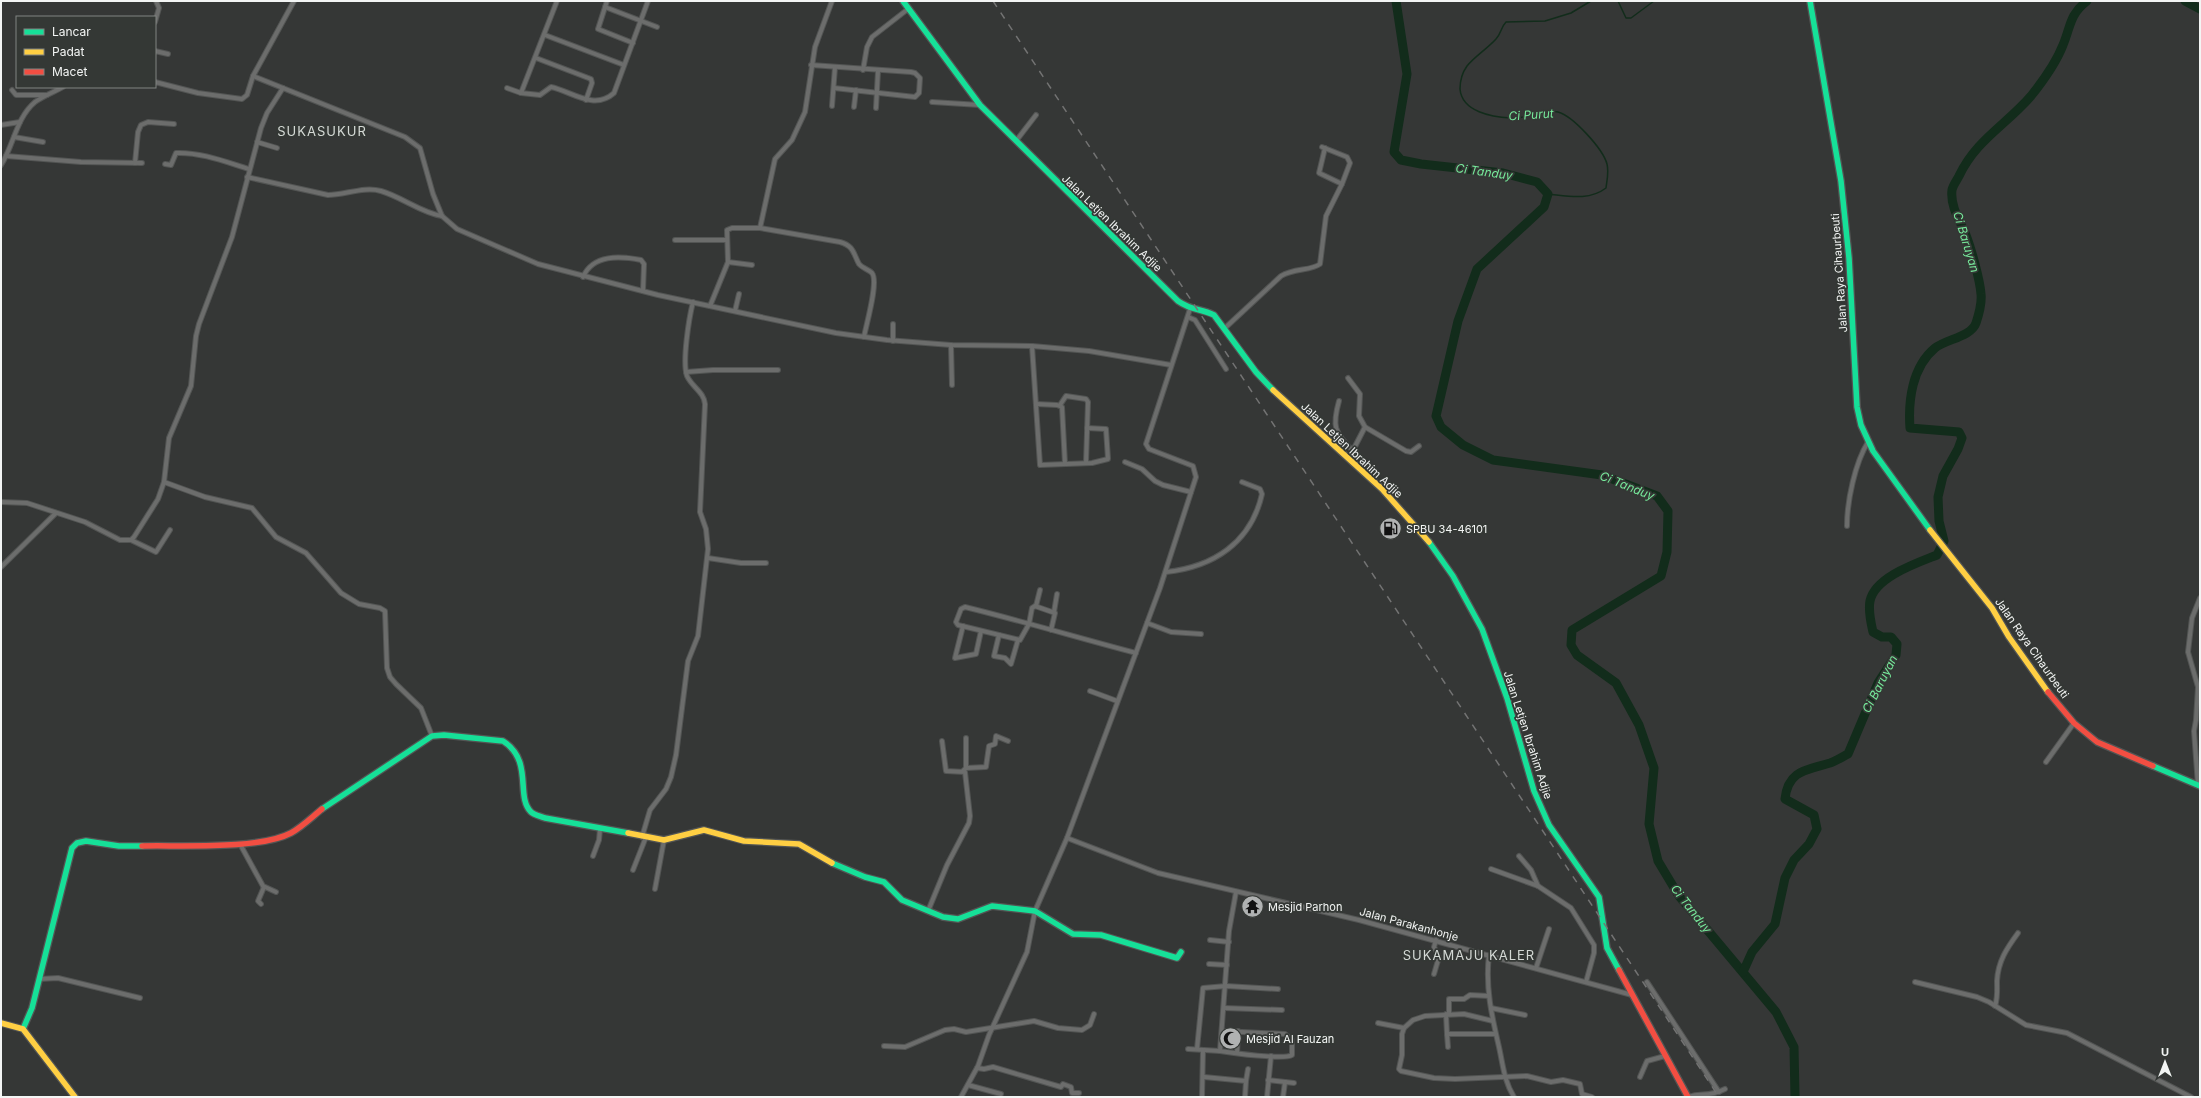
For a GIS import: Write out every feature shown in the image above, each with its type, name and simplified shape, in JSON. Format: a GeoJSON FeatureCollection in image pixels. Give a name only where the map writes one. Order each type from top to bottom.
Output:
{"type":"FeatureCollection","features":[{"type":"Feature","properties":{"kind":"main road","name":"Jalan Letjen Ibrahim Adjie"},"geometry":{"type":"LineString","coordinates":[[903,1],[980,104],[1015,141],[1178,301],[1190,309],[1204,310],[1214,315],[1256,372],[1271,388],[1349,458],[1390,498],[1430,544],[1453,575],[1471,607],[1490,651],[1539,803],[1549,825],[1600,897],[1607,948],[1688,1097]]}},
{"type":"Feature","properties":{"kind":"main road","name":"Jalan Raya Cihaurbeuti"},"geometry":{"type":"LineString","coordinates":[[1810,1],[1841,181],[1849,258],[1858,407],[1861,425],[1868,442],[1926,525],[1992,608],[2010,638],[2046,689],[2074,723],[2097,742],[2199,786]]}},
{"type":"Feature","properties":{"kind":"main road"},"geometry":{"type":"LineString","coordinates":[[23,1029],[32,1008],[48,934],[72,848],[77,843],[86,841],[119,846],[240,844],[260,842],[291,833],[336,798],[432,736],[464,737],[503,741],[509,744],[520,762],[526,799],[532,813],[556,821],[664,840],[704,830],[744,841],[799,844],[831,863],[852,870],[865,877],[884,882],[902,900],[951,919],[966,916],[987,906],[1035,911],[1073,934],[1101,935],[1149,951],[1180,955]]}},
{"type":"Feature","properties":{"kind":"main road"},"geometry":{"type":"LineString","coordinates":[[1,1023],[12,1024],[23,1029],[74,1097]]}},
{"type":"Feature","properties":{"kind":"street"},"geometry":{"type":"LineString","coordinates":[[156,1],[159,8],[156,18]]}},
{"type":"Feature","properties":{"kind":"street"},"geometry":{"type":"LineString","coordinates":[[156,82],[198,93],[242,99],[247,95],[253,76],[294,1]]}},
{"type":"Feature","properties":{"kind":"street"},"geometry":{"type":"LineString","coordinates":[[521,93],[545,35],[557,1]]}},
{"type":"Feature","properties":{"kind":"street"},"geometry":{"type":"LineString","coordinates":[[607,1],[598,29],[633,43]]}},
{"type":"Feature","properties":{"kind":"street"},"geometry":{"type":"LineString","coordinates":[[507,88],[521,93],[540,95],[551,87],[586,100],[605,99],[614,93],[642,21],[648,1]]}},
{"type":"Feature","properties":{"kind":"street"},"geometry":{"type":"LineString","coordinates":[[760,228],[775,159],[792,140],[805,112],[811,65],[815,47],[832,1]]}},
{"type":"Feature","properties":{"kind":"street"},"geometry":{"type":"LineString","coordinates":[[605,7],[657,27]]}},
{"type":"Feature","properties":{"kind":"street"},"geometry":{"type":"LineString","coordinates":[[864,70],[867,47],[872,37],[908,9]]}},
{"type":"Feature","properties":{"kind":"street"},"geometry":{"type":"LineString","coordinates":[[545,35],[624,65]]}},
{"type":"Feature","properties":{"kind":"street"},"geometry":{"type":"LineString","coordinates":[[156,51],[168,54]]}},
{"type":"Feature","properties":{"kind":"street"},"geometry":{"type":"LineString","coordinates":[[536,58],[591,79],[592,83],[586,100]]}},
{"type":"Feature","properties":{"kind":"street"},"geometry":{"type":"LineString","coordinates":[[811,65],[878,71],[915,72],[920,78],[919,93],[917,96],[834,88]]}},
{"type":"Feature","properties":{"kind":"street"},"geometry":{"type":"LineString","coordinates":[[832,106],[835,67]]}},
{"type":"Feature","properties":{"kind":"street"},"geometry":{"type":"LineString","coordinates":[[876,108],[878,71]]}},
{"type":"Feature","properties":{"kind":"street"},"geometry":{"type":"LineString","coordinates":[[253,76],[389,129],[415,143],[420,148],[433,194],[442,216]]}},
{"type":"Feature","properties":{"kind":"street"},"geometry":{"type":"LineString","coordinates":[[1,165],[20,122],[36,101],[60,88]]}},
{"type":"Feature","properties":{"kind":"street"},"geometry":{"type":"LineString","coordinates":[[131,540],[158,498],[164,482],[169,438],[191,386],[196,336],[232,237],[249,169],[267,113],[283,88]]}},
{"type":"Feature","properties":{"kind":"street"},"geometry":{"type":"LineString","coordinates":[[12,90],[16,95],[48,95]]}},
{"type":"Feature","properties":{"kind":"street"},"geometry":{"type":"LineString","coordinates":[[854,107],[856,90]]}},
{"type":"Feature","properties":{"kind":"street"},"geometry":{"type":"LineString","coordinates":[[932,102],[980,104]]}},
{"type":"Feature","properties":{"kind":"street"},"geometry":{"type":"LineString","coordinates":[[1015,141],[1036,115]]}},
{"type":"Feature","properties":{"kind":"street"},"geometry":{"type":"LineString","coordinates":[[1,125],[20,122]]}},
{"type":"Feature","properties":{"kind":"street"},"geometry":{"type":"LineString","coordinates":[[135,163],[138,132],[141,125],[148,122],[174,124]]}},
{"type":"Feature","properties":{"kind":"street"},"geometry":{"type":"LineString","coordinates":[[14,137],[43,142]]}},
{"type":"Feature","properties":{"kind":"street"},"geometry":{"type":"LineString","coordinates":[[257,142],[277,148]]}},
{"type":"Feature","properties":{"kind":"street"},"geometry":{"type":"LineString","coordinates":[[1225,328],[1281,276],[1289,271],[1315,268],[1320,264],[1326,216],[1342,184],[1350,167],[1350,160],[1347,157],[1323,147],[1319,173],[1342,184]]}},
{"type":"Feature","properties":{"kind":"street"},"geometry":{"type":"LineString","coordinates":[[165,164],[171,165],[176,153],[182,153],[215,158],[249,169]]}},
{"type":"Feature","properties":{"kind":"street"},"geometry":{"type":"LineString","coordinates":[[6,156],[81,162],[142,163]]}},
{"type":"Feature","properties":{"kind":"street"},"geometry":{"type":"LineString","coordinates":[[247,177],[328,195],[340,195],[368,190],[380,191],[442,216],[457,229],[538,264],[583,277],[710,306],[864,337],[893,341],[951,345],[1032,346],[1096,352],[1171,365]]}},
{"type":"Feature","properties":{"kind":"street"},"geometry":{"type":"LineString","coordinates":[[710,306],[728,262],[727,240],[729,228],[760,228],[840,242],[852,247],[860,265],[872,273],[874,284],[864,337]]}},
{"type":"Feature","properties":{"kind":"street"},"geometry":{"type":"LineString","coordinates":[[675,240],[727,240]]}},
{"type":"Feature","properties":{"kind":"street"},"geometry":{"type":"LineString","coordinates":[[583,277],[587,268],[605,259],[616,257],[641,260],[644,264],[643,291]]}},
{"type":"Feature","properties":{"kind":"street"},"geometry":{"type":"LineString","coordinates":[[728,262],[752,266]]}},
{"type":"Feature","properties":{"kind":"street"},"geometry":{"type":"LineString","coordinates":[[735,311],[739,294]]}},
{"type":"Feature","properties":{"kind":"street"},"geometry":{"type":"LineString","coordinates":[[633,870],[644,837],[650,810],[666,789],[671,778],[676,755],[688,661],[698,636],[708,558],[707,534],[700,512],[705,404],[704,397],[692,385],[686,372],[685,360],[693,302]]}},
{"type":"Feature","properties":{"kind":"street"},"geometry":{"type":"LineString","coordinates":[[961,1097],[977,1068],[993,1027],[1027,952],[1035,911],[1066,838],[1136,653],[1166,572],[1196,477],[1193,466],[1152,450],[1146,444],[1190,309]]}},
{"type":"Feature","properties":{"kind":"street"},"geometry":{"type":"LineString","coordinates":[[1188,317],[1195,320],[1226,369]]}},
{"type":"Feature","properties":{"kind":"street"},"geometry":{"type":"LineString","coordinates":[[893,324],[893,341]]}},
{"type":"Feature","properties":{"kind":"street"},"geometry":{"type":"LineString","coordinates":[[951,345],[952,385]]}},
{"type":"Feature","properties":{"kind":"street"},"geometry":{"type":"LineString","coordinates":[[1032,346],[1040,465],[1086,463],[1108,459],[1106,429],[1087,428]]}},
{"type":"Feature","properties":{"kind":"street"},"geometry":{"type":"LineString","coordinates":[[686,372],[713,370],[778,370]]}},
{"type":"Feature","properties":{"kind":"street"},"geometry":{"type":"LineString","coordinates":[[1348,378],[1360,394],[1359,416],[1365,427],[1406,452],[1411,452],[1419,446]]}},
{"type":"Feature","properties":{"kind":"street"},"geometry":{"type":"LineString","coordinates":[[1060,405],[1066,396],[1087,400],[1086,463]]}},
{"type":"Feature","properties":{"kind":"street"},"geometry":{"type":"LineString","coordinates":[[1339,401],[1335,415],[1335,429],[1341,439],[1353,451]]}},
{"type":"Feature","properties":{"kind":"street"},"geometry":{"type":"LineString","coordinates":[[1036,404],[1060,405]]}},
{"type":"Feature","properties":{"kind":"street"},"geometry":{"type":"LineString","coordinates":[[1060,405],[1062,408],[1065,464]]}},
{"type":"Feature","properties":{"kind":"street"},"geometry":{"type":"LineString","coordinates":[[1349,458],[1365,427]]}},
{"type":"Feature","properties":{"kind":"street"},"geometry":{"type":"LineString","coordinates":[[1847,526],[1848,508],[1862,453],[1868,442]]}},
{"type":"Feature","properties":{"kind":"street"},"geometry":{"type":"LineString","coordinates":[[1125,462],[1142,469],[1155,481],[1163,485],[1191,492]]}},
{"type":"Feature","properties":{"kind":"street"},"geometry":{"type":"LineString","coordinates":[[164,482],[205,497],[252,508],[276,537],[306,553],[341,594],[359,604],[380,608],[384,611],[387,668],[390,677],[419,704],[432,736]]}},
{"type":"Feature","properties":{"kind":"street"},"geometry":{"type":"LineString","coordinates":[[1166,572],[1198,566],[1227,550],[1238,540],[1250,523],[1262,494],[1260,489],[1242,482]]}},
{"type":"Feature","properties":{"kind":"street"},"geometry":{"type":"LineString","coordinates":[[1,502],[23,502],[85,522],[120,540],[131,540],[156,552],[170,530]]}},
{"type":"Feature","properties":{"kind":"street"},"geometry":{"type":"LineString","coordinates":[[1,567],[56,513]]}},
{"type":"Feature","properties":{"kind":"street"},"geometry":{"type":"LineString","coordinates":[[708,558],[741,563],[766,563]]}},
{"type":"Feature","properties":{"kind":"street"},"geometry":{"type":"LineString","coordinates":[[999,636],[994,656],[1005,658],[1011,664],[1018,640],[1022,638],[1028,624],[1032,608],[1036,606],[1040,590]]}},
{"type":"Feature","properties":{"kind":"street"},"geometry":{"type":"LineString","coordinates":[[1051,630],[1055,615],[1054,612],[1057,594]]}},
{"type":"Feature","properties":{"kind":"street"},"geometry":{"type":"LineString","coordinates":[[2199,786],[2194,731],[2197,714],[2198,687],[2188,652],[2192,618],[2200,598]]}},
{"type":"Feature","properties":{"kind":"street"},"geometry":{"type":"LineString","coordinates":[[1036,606],[1054,612]]}},
{"type":"Feature","properties":{"kind":"street"},"geometry":{"type":"LineString","coordinates":[[1018,640],[958,625],[956,622],[961,609],[965,607],[1136,653]]}},
{"type":"Feature","properties":{"kind":"street"},"geometry":{"type":"LineString","coordinates":[[1147,623],[1171,632],[1201,634]]}},
{"type":"Feature","properties":{"kind":"street"},"geometry":{"type":"LineString","coordinates":[[963,626],[955,658],[976,654],[981,631]]}},
{"type":"Feature","properties":{"kind":"street"},"geometry":{"type":"LineString","coordinates":[[1090,691],[1117,701]]}},
{"type":"Feature","properties":{"kind":"street"},"geometry":{"type":"LineString","coordinates":[[2046,762],[2074,723]]}},
{"type":"Feature","properties":{"kind":"street"},"geometry":{"type":"LineString","coordinates":[[942,741],[946,771],[986,767],[989,746],[995,744],[996,736],[1008,741]]}},
{"type":"Feature","properties":{"kind":"street"},"geometry":{"type":"LineString","coordinates":[[928,911],[947,865],[970,820],[966,774],[964,770],[966,738]]}},
{"type":"Feature","properties":{"kind":"street"},"geometry":{"type":"LineString","coordinates":[[592,856],[599,840],[600,829]]}},
{"type":"Feature","properties":{"kind":"street","name":"Jalan Parakanhonje"},"geometry":{"type":"LineString","coordinates":[[1066,838],[1158,873],[1436,940],[1632,995]]}},
{"type":"Feature","properties":{"kind":"street"},"geometry":{"type":"LineString","coordinates":[[655,889],[664,840]]}},
{"type":"Feature","properties":{"kind":"street"},"geometry":{"type":"LineString","coordinates":[[240,844],[264,887],[276,892]]}},
{"type":"Feature","properties":{"kind":"street"},"geometry":{"type":"LineString","coordinates":[[1519,856],[1531,870],[1538,886]]}},
{"type":"Feature","properties":{"kind":"street"},"geometry":{"type":"LineString","coordinates":[[1491,869],[1538,886],[1571,908],[1592,941],[1594,953],[1586,982]]}},
{"type":"Feature","properties":{"kind":"street"},"geometry":{"type":"LineString","coordinates":[[261,904],[258,900],[264,887]]}},
{"type":"Feature","properties":{"kind":"street"},"geometry":{"type":"LineString","coordinates":[[1220,1051],[1229,931],[1236,892]]}},
{"type":"Feature","properties":{"kind":"street"},"geometry":{"type":"LineString","coordinates":[[1536,968],[1548,929]]}},
{"type":"Feature","properties":{"kind":"street"},"geometry":{"type":"LineString","coordinates":[[1995,1006],[2000,962],[2004,953],[2018,933]]}},
{"type":"Feature","properties":{"kind":"street"},"geometry":{"type":"LineString","coordinates":[[1210,940],[1229,942]]}},
{"type":"Feature","properties":{"kind":"street"},"geometry":{"type":"LineString","coordinates":[[1434,974],[1439,957],[1434,947],[1436,940]]}},
{"type":"Feature","properties":{"kind":"street"},"geometry":{"type":"LineString","coordinates":[[1489,955],[1489,996],[1493,1021],[1504,1076],[1514,1097]]}},
{"type":"Feature","properties":{"kind":"street"},"geometry":{"type":"LineString","coordinates":[[1209,964],[1227,965]]}},
{"type":"Feature","properties":{"kind":"street"},"geometry":{"type":"LineString","coordinates":[[39,979],[58,978],[140,998]]}},
{"type":"Feature","properties":{"kind":"street"},"geometry":{"type":"LineString","coordinates":[[1647,982],[1719,1092]]}},
{"type":"Feature","properties":{"kind":"street"},"geometry":{"type":"LineString","coordinates":[[1915,982],[1977,997],[2026,1025],[2067,1033],[2077,1037],[2191,1097]]}},
{"type":"Feature","properties":{"kind":"street"},"geometry":{"type":"LineString","coordinates":[[1197,1049],[1202,988],[1226,986],[1278,989]]}},
{"type":"Feature","properties":{"kind":"street"},"geometry":{"type":"LineString","coordinates":[[1444,997],[1450,999],[1464,999],[1470,995],[1489,996]]}},
{"type":"Feature","properties":{"kind":"street"},"geometry":{"type":"LineString","coordinates":[[1448,1047],[1447,1014],[1450,999]]}},
{"type":"Feature","properties":{"kind":"street"},"geometry":{"type":"LineString","coordinates":[[1224,1008],[1282,1010]]}},
{"type":"Feature","properties":{"kind":"street"},"geometry":{"type":"LineString","coordinates":[[1491,1008],[1525,1015]]}},
{"type":"Feature","properties":{"kind":"street"},"geometry":{"type":"LineString","coordinates":[[884,1046],[905,1047],[945,1030],[966,1032],[1036,1021],[1058,1028],[1082,1030],[1090,1025],[1094,1014]]}},
{"type":"Feature","properties":{"kind":"street"},"geometry":{"type":"LineString","coordinates":[[1378,1024],[1404,1028],[1421,1017],[1447,1014],[1469,1014],[1493,1021]]}},
{"type":"Feature","properties":{"kind":"street"},"geometry":{"type":"LineString","coordinates":[[1404,1028],[1402,1055],[1398,1067],[1401,1071],[1441,1078],[1468,1079],[1527,1076],[1551,1082],[1563,1080],[1580,1084],[1582,1094],[1592,1097]]}},
{"type":"Feature","properties":{"kind":"street"},"geometry":{"type":"LineString","coordinates":[[1188,1049],[1271,1056],[1291,1056],[1292,1040],[1288,1035],[1222,1031]]}},
{"type":"Feature","properties":{"kind":"street"},"geometry":{"type":"LineString","coordinates":[[1237,1053],[1238,1032]]}},
{"type":"Feature","properties":{"kind":"street"},"geometry":{"type":"LineString","coordinates":[[1447,1034],[1496,1034]]}},
{"type":"Feature","properties":{"kind":"street"},"geometry":{"type":"LineString","coordinates":[[1202,1097],[1204,1050]]}},
{"type":"Feature","properties":{"kind":"street"},"geometry":{"type":"LineString","coordinates":[[1267,1097],[1271,1056]]}},
{"type":"Feature","properties":{"kind":"street"},"geometry":{"type":"LineString","coordinates":[[1640,1077],[1647,1061],[1666,1056]]}},
{"type":"Feature","properties":{"kind":"street"},"geometry":{"type":"LineString","coordinates":[[977,1068],[984,1069],[994,1067],[1061,1087],[1063,1084],[1071,1087],[1072,1093],[1079,1093]]}},
{"type":"Feature","properties":{"kind":"street"},"geometry":{"type":"LineString","coordinates":[[1245,1097],[1248,1069]]}},
{"type":"Feature","properties":{"kind":"street"},"geometry":{"type":"LineString","coordinates":[[1204,1077],[1246,1081]]}},
{"type":"Feature","properties":{"kind":"street"},"geometry":{"type":"LineString","coordinates":[[1268,1080],[1294,1083]]}},
{"type":"Feature","properties":{"kind":"street"},"geometry":{"type":"LineString","coordinates":[[1283,1097],[1285,1082]]}},
{"type":"Feature","properties":{"kind":"street"},"geometry":{"type":"LineString","coordinates":[[968,1085],[1001,1094]]}},
{"type":"Feature","properties":{"kind":"street"},"geometry":{"type":"LineString","coordinates":[[1688,1097],[1695,1095],[1707,1096],[1725,1089]]}},
{"type":"Feature","properties":{"kind":"waterway","name":"Ci Tanduy"},"geometry":{"type":"LineString","coordinates":[[1396,1],[1407,74],[1394,152],[1401,160],[1421,164],[1503,173],[1537,182],[1548,194],[1544,207],[1477,269],[1458,321],[1436,416],[1441,427],[1463,445],[1493,460],[1602,475],[1657,496],[1668,511],[1667,552],[1661,576],[1572,630],[1571,645],[1577,655],[1616,683],[1639,725],[1654,768],[1649,824],[1658,861],[1679,896],[1776,1012],[1794,1047],[1795,1097]]}},
{"type":"Feature","properties":{"kind":"waterway","name":"Ci Purut"},"geometry":{"type":"LineString","coordinates":[[1548,194],[1578,197],[1593,195],[1606,188],[1608,173],[1607,164],[1594,142],[1579,126],[1558,112],[1552,111],[1517,118],[1495,116],[1479,112],[1466,103],[1462,97],[1460,89],[1461,80],[1467,66],[1496,39],[1506,22],[1545,21],[1571,13],[1591,1]]}},
{"type":"Feature","properties":{"kind":"waterway","name":"Ci Purut"},"geometry":{"type":"LineString","coordinates":[[1618,1],[1626,18],[1631,18],[1654,1]]}},
{"type":"Feature","properties":{"kind":"waterway","name":"Ci Baruyan"},"geometry":{"type":"LineString","coordinates":[[1743,972],[1752,952],[1775,924],[1785,878],[1794,860],[1809,844],[1817,829],[1814,815],[1785,799],[1790,782],[1794,777],[1806,770],[1832,762],[1848,754],[1878,683],[1896,655],[1897,644],[1891,637],[1882,637],[1873,632],[1869,609],[1873,592],[1888,578],[1898,572],[1937,555],[1944,541],[1939,521],[1938,497],[1943,476],[1958,449],[1962,438],[1959,432],[1910,428],[1910,407],[1916,375],[1927,356],[1935,348],[1945,342],[1969,332],[1976,323],[1980,308],[1981,294],[1973,256],[1952,202],[1952,190],[1954,184],[1974,152],[2031,96],[2045,78],[2060,52],[2071,21],[2077,11],[2087,1]]}},
{"type":"Feature","properties":{"kind":"waterway","name":"Ci Baruyan"},"geometry":{"type":"LineString","coordinates":[[2185,1],[2200,9]]}},
{"type":"Feature","properties":{"kind":"railway"},"geometry":{"type":"LineString","coordinates":[[993,1],[1719,1097]]}},
{"type":"Feature","properties":{"kind":"traffic: fast"},"geometry":{"type":"LineString","coordinates":[[903,1],[980,105],[1178,301],[1192,308],[1214,315],[1256,372],[1273,390]]}},
{"type":"Feature","properties":{"kind":"traffic: fast"},"geometry":{"type":"LineString","coordinates":[[1810,1],[1841,181],[1849,258],[1857,407],[1861,425],[1873,451],[1930,530]]}},
{"type":"Feature","properties":{"kind":"traffic: fast"},"geometry":{"type":"LineString","coordinates":[[1429,542],[1453,576],[1482,629],[1507,698],[1534,791],[1549,825],[1599,897],[1607,948],[1619,970]]}},
{"type":"Feature","properties":{"kind":"traffic: fast"},"geometry":{"type":"LineString","coordinates":[[322,809],[432,736],[444,735],[503,741],[512,749],[518,758],[523,778],[526,805],[534,814],[545,818],[628,833]]}},
{"type":"Feature","properties":{"kind":"traffic: fast"},"geometry":{"type":"LineString","coordinates":[[2153,766],[2200,786]]}},
{"type":"Feature","properties":{"kind":"traffic: fast"},"geometry":{"type":"LineString","coordinates":[[23,1029],[32,1008],[72,848],[77,843],[86,841],[119,846],[142,846]]}},
{"type":"Feature","properties":{"kind":"traffic: fast"},"geometry":{"type":"LineString","coordinates":[[832,863],[865,877],[884,882],[902,900],[943,917],[958,919],[992,906],[1035,911],[1073,934],[1101,935],[1177,958],[1181,952]]}},
{"type":"Feature","properties":{"kind":"traffic: slow"},"geometry":{"type":"LineString","coordinates":[[1273,390],[1382,489],[1429,542]]}},
{"type":"Feature","properties":{"kind":"traffic: slow"},"geometry":{"type":"LineString","coordinates":[[1930,530],[1992,608],[2009,637],[2048,692]]}},
{"type":"Feature","properties":{"kind":"traffic: slow"},"geometry":{"type":"LineString","coordinates":[[628,833],[664,840],[704,830],[744,841],[799,844],[832,863]]}},
{"type":"Feature","properties":{"kind":"traffic: slow"},"geometry":{"type":"LineString","coordinates":[[1,1023],[23,1029],[75,1097]]}},
{"type":"Feature","properties":{"kind":"traffic: jam"},"geometry":{"type":"LineString","coordinates":[[2048,692],[2074,723],[2097,742],[2153,766]]}},
{"type":"Feature","properties":{"kind":"traffic: jam"},"geometry":{"type":"LineString","coordinates":[[142,846],[218,846],[259,842],[291,833],[322,809]]}},
{"type":"Feature","properties":{"kind":"traffic: jam"},"geometry":{"type":"LineString","coordinates":[[1619,970],[1688,1097]]}},
{"type":"Feature","properties":{"kind":"place","name":"SPBU 34-46101"},"geometry":{"type":"Point","coordinates":[1391,529]}},
{"type":"Feature","properties":{"kind":"place","name":"Mesjid Parhon"},"geometry":{"type":"Point","coordinates":[1252,907]}},
{"type":"Feature","properties":{"kind":"place","name":"Mesjid Al Fauzan"},"geometry":{"type":"Point","coordinates":[1231,1039]}},
{"type":"Feature","properties":{"kind":"district","name":"SUKASUKUR"},"geometry":{"type":"Point","coordinates":[322,131]}},
{"type":"Feature","properties":{"kind":"district","name":"SUKAMAJU KALER"},"geometry":{"type":"Point","coordinates":[1469,955]}}]}
